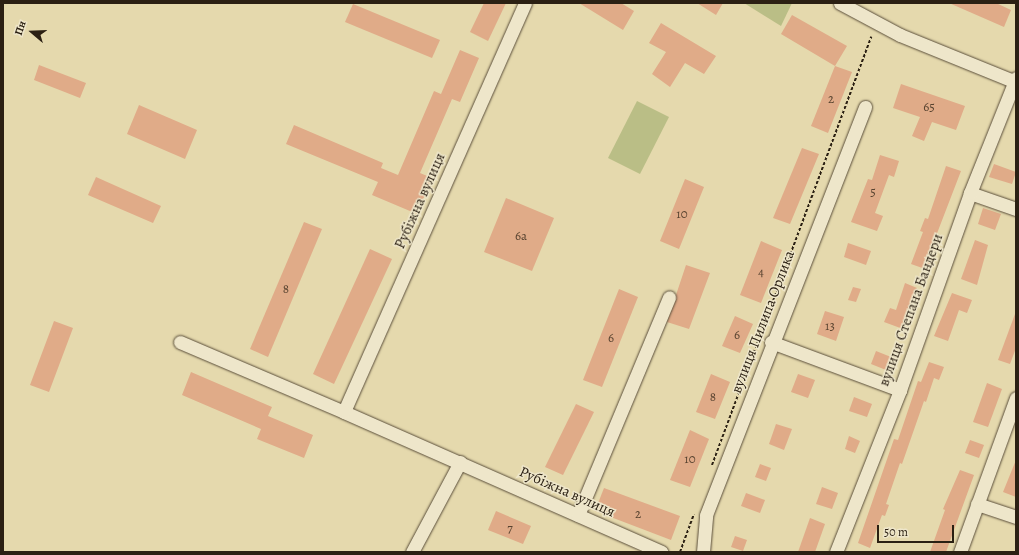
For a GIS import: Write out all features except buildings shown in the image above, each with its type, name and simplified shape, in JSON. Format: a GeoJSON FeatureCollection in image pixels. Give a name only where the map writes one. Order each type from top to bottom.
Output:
{"type":"FeatureCollection","features":[{"type":"Feature","properties":{"kind":"street","name":"Рубіжна вулиця"},"geometry":{"type":"LineString","coordinates":[[344,412],[525,3]]}},
{"type":"Feature","properties":{"kind":"street"},"geometry":{"type":"LineString","coordinates":[[840,3],[900,35],[1015,81]]}},
{"type":"Feature","properties":{"kind":"street","name":"вулиця Степана Бандери"},"geometry":{"type":"LineString","coordinates":[[836,552],[900,390],[970,193],[1015,81]]}},
{"type":"Feature","properties":{"kind":"street","name":"вулиця Пилипа Орлика"},"geometry":{"type":"LineString","coordinates":[[703,552],[706,514],[771,342],[865,108]]}},
{"type":"Feature","properties":{"kind":"street"},"geometry":{"type":"LineString","coordinates":[[970,193],[1016,209]]}},
{"type":"Feature","properties":{"kind":"street"},"geometry":{"type":"LineString","coordinates":[[578,515],[669,297]]}},
{"type":"Feature","properties":{"kind":"street","name":"Рубіжна вулиця"},"geometry":{"type":"LineString","coordinates":[[180,342],[460,462],[662,552]]}},
{"type":"Feature","properties":{"kind":"street"},"geometry":{"type":"LineString","coordinates":[[771,342],[900,390]]}},
{"type":"Feature","properties":{"kind":"street"},"geometry":{"type":"LineString","coordinates":[[960,552],[1016,398]]}},
{"type":"Feature","properties":{"kind":"street"},"geometry":{"type":"LineString","coordinates":[[412,552],[460,462]]}},
{"type":"Feature","properties":{"kind":"street"},"geometry":{"type":"LineString","coordinates":[[977,504],[1016,517]]}},
{"type":"Feature","properties":{"kind":"path"},"geometry":{"type":"LineString","coordinates":[[710,470],[871,37]]}},
{"type":"Feature","properties":{"kind":"path"},"geometry":{"type":"LineString","coordinates":[[680,552],[696,507]]}},
{"type":"Feature","properties":{"kind":"green space"},"geometry":{"type":"Polygon","coordinates":[[[744,3],[792,3],[781,26],[744,3]]]}},
{"type":"Feature","properties":{"kind":"green space"},"geometry":{"type":"Polygon","coordinates":[[[637,101],[669,117],[640,174],[608,158],[637,101]]]}}]}
